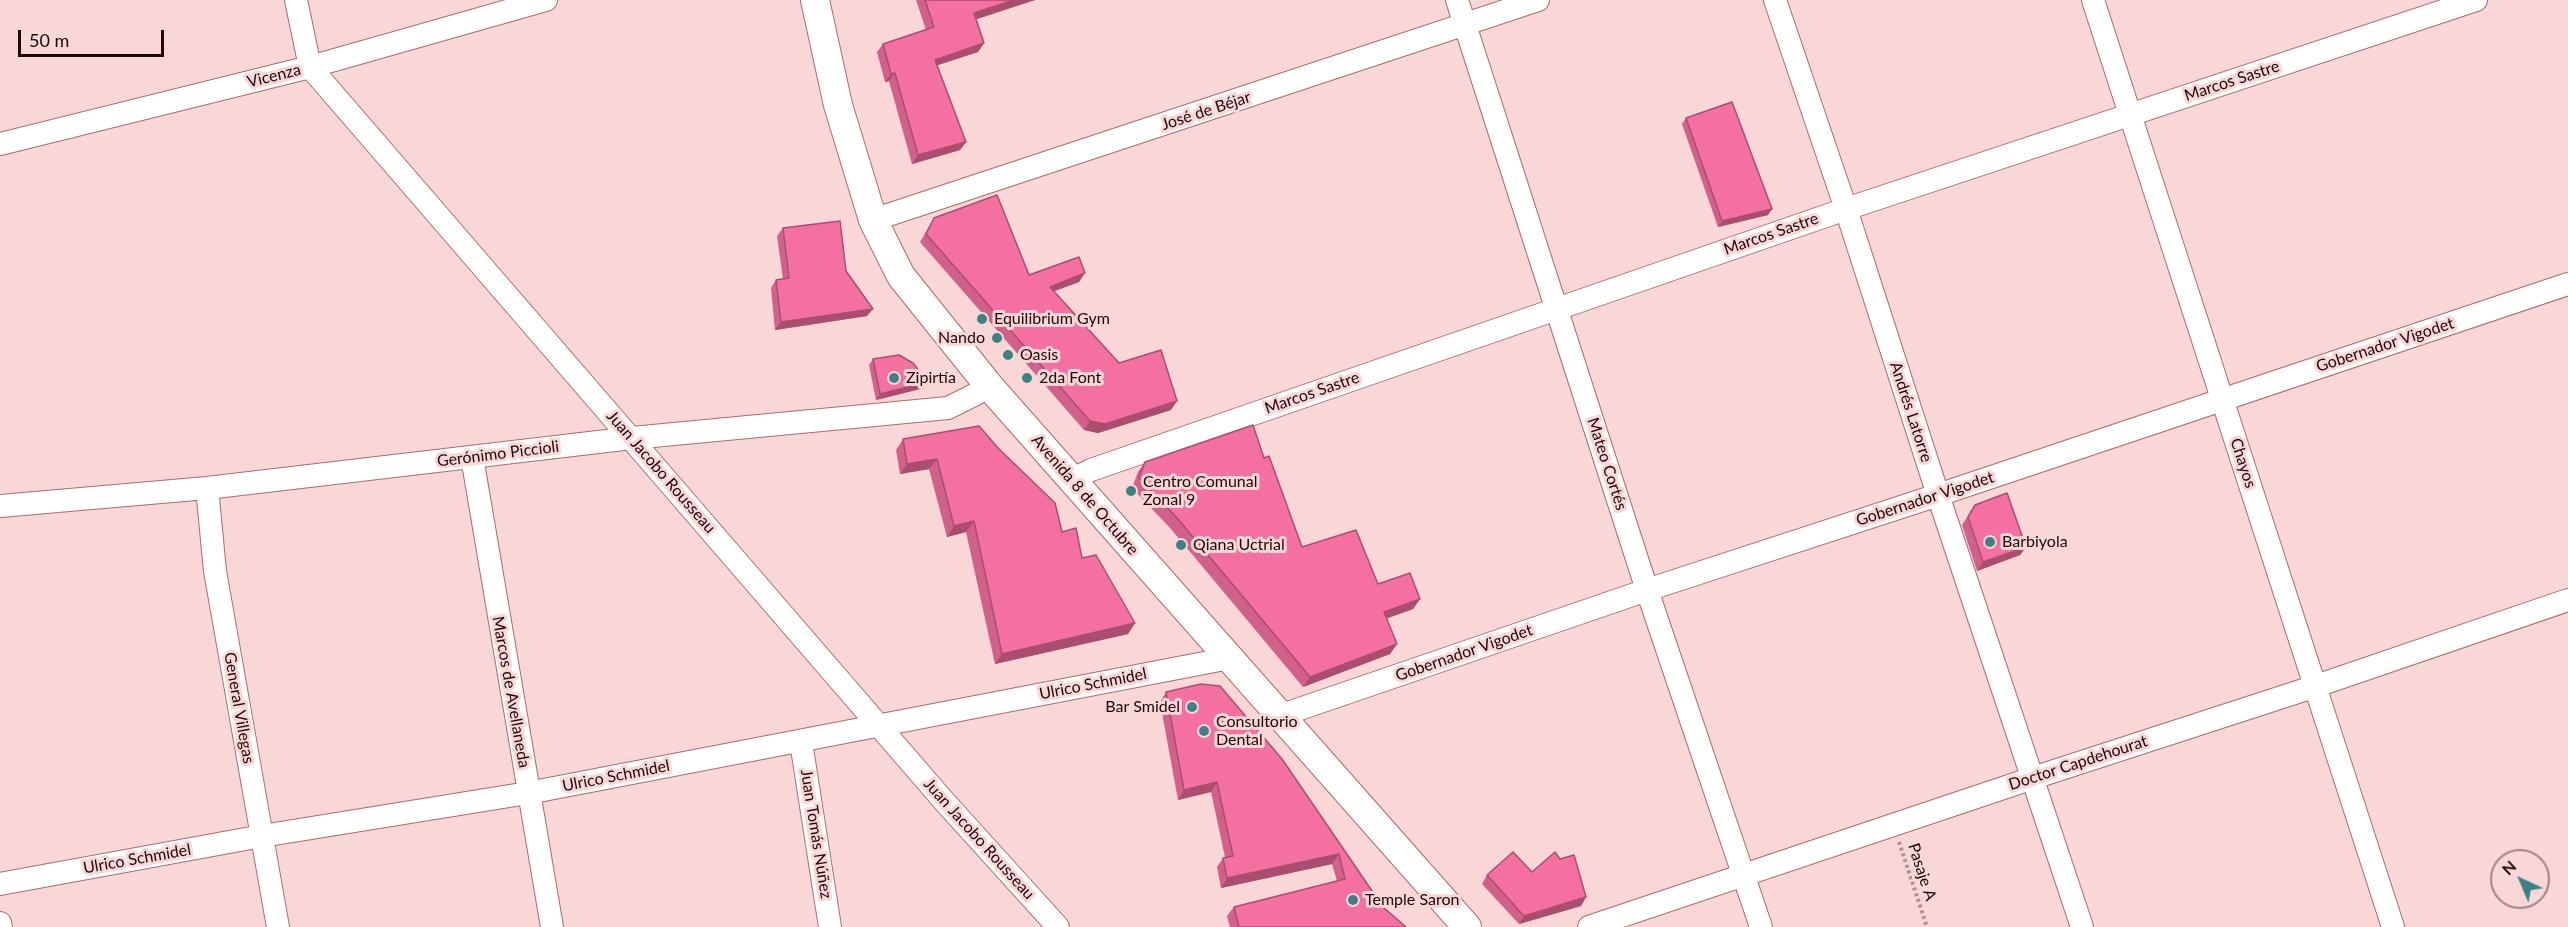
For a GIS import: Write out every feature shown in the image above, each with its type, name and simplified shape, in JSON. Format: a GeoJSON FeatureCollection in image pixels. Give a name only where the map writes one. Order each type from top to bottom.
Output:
{"type":"FeatureCollection","features":[{"type":"Feature","properties":{"kind":"main road","name":"Avenida 8 de Octubre"},"geometry":{"type":"LineString","coordinates":[[816,0],[838,105],[873,220],[901,276],[990,387],[1467,927]]}},
{"type":"Feature","properties":{"kind":"street","name":"Juan Jacobo Rousseau"},"geometry":{"type":"LineString","coordinates":[[296,0],[310,67],[879,725],[1058,927]]}},
{"type":"Feature","properties":{"kind":"street","name":"Vicenza"},"geometry":{"type":"LineString","coordinates":[[0,144],[310,67],[546,0]]}},
{"type":"Feature","properties":{"kind":"street","name":"Mateo Cortés"},"geometry":{"type":"LineString","coordinates":[[1457,0],[1647,590],[1761,927]]}},
{"type":"Feature","properties":{"kind":"street","name":"José de Béjar"},"geometry":{"type":"LineString","coordinates":[[873,220],[1538,0]]}},
{"type":"Feature","properties":{"kind":"street","name":"Andrés Latorre"},"geometry":{"type":"LineString","coordinates":[[1775,0],[1846,208],[1938,495],[2082,927]]}},
{"type":"Feature","properties":{"kind":"street","name":"Chayos"},"geometry":{"type":"LineString","coordinates":[[2093,0],[2393,927]]}},
{"type":"Feature","properties":{"kind":"street","name":"Marcos Sastre"},"geometry":{"type":"LineString","coordinates":[[1071,480],[1091,470],[1846,208],[2476,0]]}},
{"type":"Feature","properties":{"kind":"street","name":"Gobernador Vigodet"},"geometry":{"type":"LineString","coordinates":[[1282,715],[1647,590],[2568,284]]}},
{"type":"Feature","properties":{"kind":"street","name":"Gerónimo Piccioli"},"geometry":{"type":"LineString","coordinates":[[0,506],[207,488],[632,438],[948,408],[963,403],[990,387]]}},
{"type":"Feature","properties":{"kind":"street","name":"Marcos de Avellaneda"},"geometry":{"type":"LineString","coordinates":[[472,457],[552,927]]}},
{"type":"Feature","properties":{"kind":"street","name":"General Villegas"},"geometry":{"type":"LineString","coordinates":[[207,488],[215,571],[278,927]]}},
{"type":"Feature","properties":{"kind":"street","name":"Doctor Capdehourat"},"geometry":{"type":"LineString","coordinates":[[1588,927],[2316,686],[2568,600]]}},
{"type":"Feature","properties":{"kind":"street","name":"Ulrico Schmidel"},"geometry":{"type":"LineString","coordinates":[[0,884],[262,836],[528,793],[1230,658]]}},
{"type":"Feature","properties":{"kind":"street","name":"Juan Tomás Núñez"},"geometry":{"type":"LineString","coordinates":[[801,742],[830,927]]}},
{"type":"Feature","properties":{"kind":"path","name":"Pasaje A"},"geometry":{"type":"LineString","coordinates":[[1894,825],[1927,927]]}},
{"type":"Feature","properties":{"kind":"building"},"geometry":{"type":"Polygon","coordinates":[[[925,0],[1014,0],[974,13],[984,43],[935,60],[966,142],[918,155],[895,73],[891,74],[883,44],[934,27],[925,0]]]}},
{"type":"Feature","properties":{"kind":"building"},"geometry":{"type":"Polygon","coordinates":[[[1732,102],[1772,209],[1722,221],[1686,118],[1732,102]]]}},
{"type":"Feature","properties":{"kind":"building"},"geometry":{"type":"Polygon","coordinates":[[[997,195],[1029,275],[1079,257],[1085,273],[1050,287],[1119,363],[1161,350],[1177,401],[1105,424],[1090,421],[926,234],[934,218],[997,195]]]}},
{"type":"Feature","properties":{"kind":"building"},"geometry":{"type":"Polygon","coordinates":[[[840,221],[846,271],[873,309],[781,322],[776,280],[789,278],[783,228],[840,221]]]}},
{"type":"Feature","properties":{"kind":"building","name":"Zipirtía"},"geometry":{"type":"Polygon","coordinates":[[[899,355],[913,363],[928,382],[880,394],[873,359],[899,355]]]}},
{"type":"Feature","properties":{"kind":"building"},"geometry":{"type":"Polygon","coordinates":[[[1253,425],[1264,458],[1269,456],[1302,547],[1356,530],[1378,584],[1410,573],[1420,599],[1384,612],[1397,644],[1310,677],[1178,519],[1139,478],[1145,462],[1253,425]]]}},
{"type":"Feature","properties":{"kind":"building"},"geometry":{"type":"Polygon","coordinates":[[[979,426],[998,448],[1055,503],[1062,532],[1076,528],[1082,558],[1096,555],[1135,623],[1002,654],[974,521],[954,526],[937,459],[907,464],[903,439],[979,426]]]}},
{"type":"Feature","properties":{"kind":"building","name":"Barbiyola"},"geometry":{"type":"Polygon","coordinates":[[[2007,493],[2026,547],[1983,562],[1968,517],[1975,505],[2007,493]]]}},
{"type":"Feature","properties":{"kind":"building"},"geometry":{"type":"Polygon","coordinates":[[[1201,684],[1220,686],[1282,759],[1383,907],[1406,927],[1239,927],[1234,907],[1345,879],[1339,854],[1227,878],[1223,858],[1233,856],[1217,782],[1184,790],[1166,692],[1201,684]]]}},
{"type":"Feature","properties":{"kind":"building"},"geometry":{"type":"Polygon","coordinates":[[[1513,852],[1532,872],[1555,852],[1560,859],[1574,855],[1586,897],[1524,916],[1487,875],[1513,852]]]}},
{"type":"Feature","properties":{"kind":"place","name":"Equilibrium Gym"},"geometry":{"type":"Point","coordinates":[982,319]}},
{"type":"Feature","properties":{"kind":"place","name":"Nando"},"geometry":{"type":"Point","coordinates":[997,338]}},
{"type":"Feature","properties":{"kind":"place","name":"Oasis"},"geometry":{"type":"Point","coordinates":[1008,355]}},
{"type":"Feature","properties":{"kind":"place","name":"Zipirtía"},"geometry":{"type":"Point","coordinates":[894,378]}},
{"type":"Feature","properties":{"kind":"place","name":"2da Font"},"geometry":{"type":"Point","coordinates":[1027,378]}},
{"type":"Feature","properties":{"kind":"place","name":"Centro Comunal Zonal 9"},"geometry":{"type":"Point","coordinates":[1131,491]}},
{"type":"Feature","properties":{"kind":"place","name":"Barbiyola"},"geometry":{"type":"Point","coordinates":[1990,542]}},
{"type":"Feature","properties":{"kind":"place","name":"Qiana Uctrial"},"geometry":{"type":"Point","coordinates":[1181,545]}},
{"type":"Feature","properties":{"kind":"place","name":"Bar Smidel"},"geometry":{"type":"Point","coordinates":[1192,707]}},
{"type":"Feature","properties":{"kind":"place","name":"Consultorio Dental"},"geometry":{"type":"Point","coordinates":[1204,731]}},
{"type":"Feature","properties":{"kind":"place","name":"Temple Saron"},"geometry":{"type":"Point","coordinates":[1353,900]}}]}
